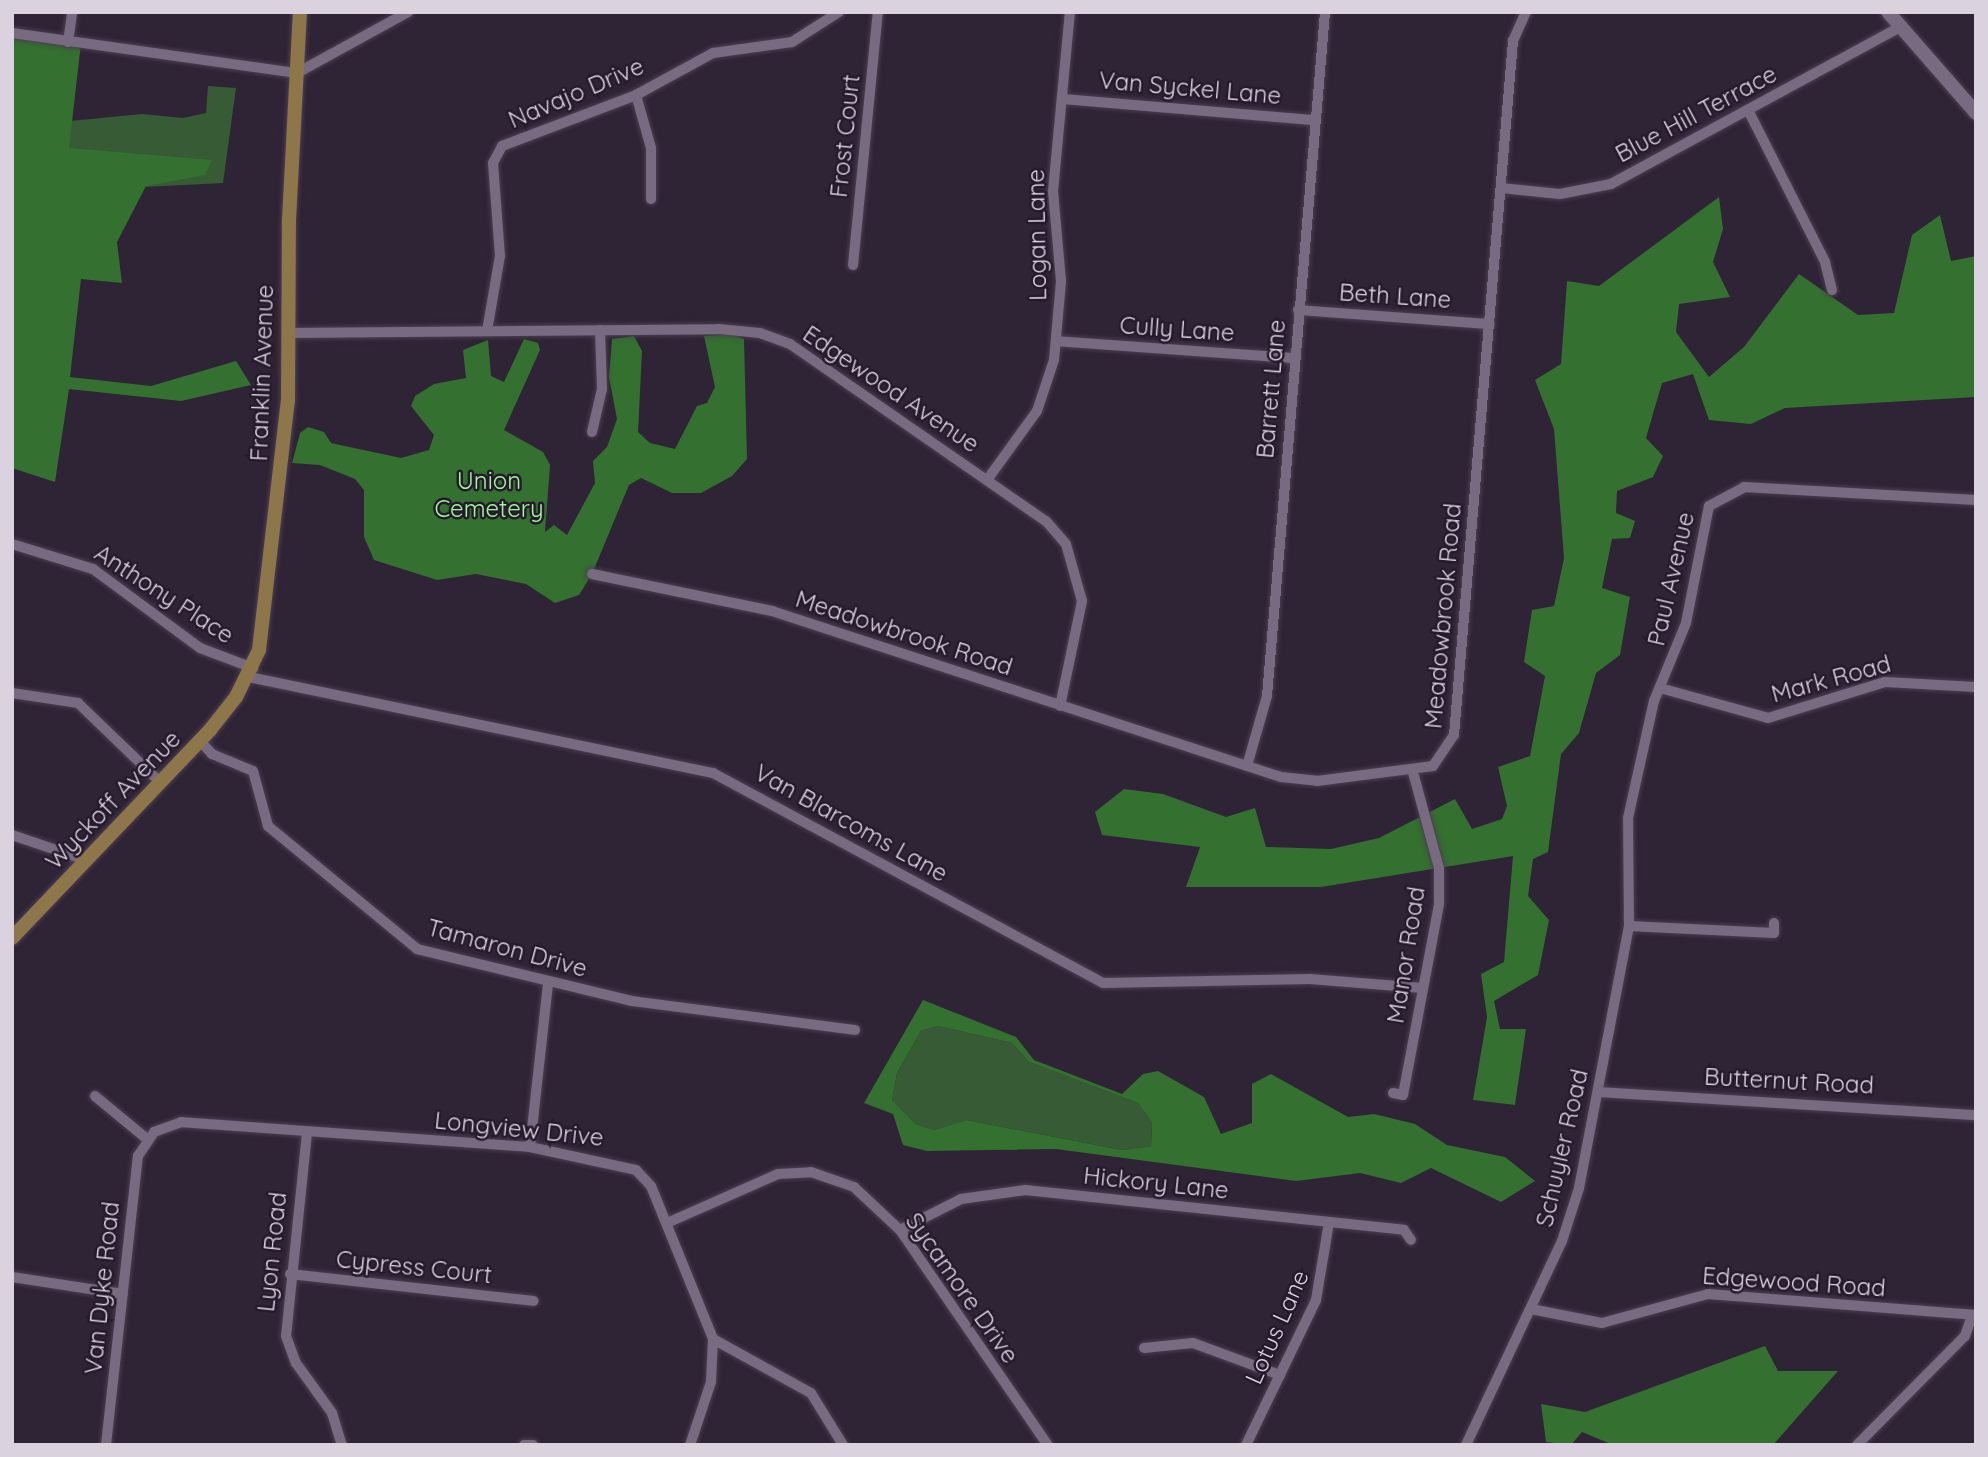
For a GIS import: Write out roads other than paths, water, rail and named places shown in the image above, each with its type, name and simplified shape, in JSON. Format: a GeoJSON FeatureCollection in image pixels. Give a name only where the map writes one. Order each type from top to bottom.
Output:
{"type":"FeatureCollection","features":[{"type":"Feature","properties":{"kind":"main road","name":"Franklin Avenue"},"geometry":{"type":"LineString","coordinates":[[216,722],[251,672],[264,631],[283,453],[300,12]]}},
{"type":"Feature","properties":{"kind":"main road","name":"Wyckoff Avenue"},"geometry":{"type":"LineString","coordinates":[[12,938],[216,722]]}},
{"type":"Feature","properties":{"kind":"street"},"geometry":{"type":"LineString","coordinates":[[68,42],[72,12]]}},
{"type":"Feature","properties":{"kind":"street"},"geometry":{"type":"LineString","coordinates":[[12,33],[297,73],[408,12]]}},
{"type":"Feature","properties":{"kind":"street","name":"Navajo Drive"},"geometry":{"type":"LineString","coordinates":[[487,331],[500,257],[497,151],[576,113],[636,95],[713,53],[792,42],[839,12]]}},
{"type":"Feature","properties":{"kind":"street","name":"Frost Court"},"geometry":{"type":"LineString","coordinates":[[853,265],[878,12]]}},
{"type":"Feature","properties":{"kind":"street","name":"Logan Lane"},"geometry":{"type":"LineString","coordinates":[[987,480],[1046,393],[1056,341],[1061,281],[1053,191],[1070,12]]}},
{"type":"Feature","properties":{"kind":"street","name":"Barrett Lane"},"geometry":{"type":"LineString","coordinates":[[1247,766],[1267,696],[1313,120],[1325,12]]}},
{"type":"Feature","properties":{"kind":"street","name":"Meadowbrook Road"},"geometry":{"type":"LineString","coordinates":[[592,574],[738,601],[1247,766],[1308,780],[1413,772],[1441,761],[1454,735],[1513,41],[1526,12]]}},
{"type":"Feature","properties":{"kind":"street"},"geometry":{"type":"LineString","coordinates":[[1888,12],[1976,113]]}},
{"type":"Feature","properties":{"kind":"street","name":"Blue Hill Terrace"},"geometry":{"type":"LineString","coordinates":[[1501,188],[1595,190],[1900,27]]}},
{"type":"Feature","properties":{"kind":"street"},"geometry":{"type":"LineString","coordinates":[[636,95],[652,148],[651,199]]}},
{"type":"Feature","properties":{"kind":"street","name":"Van Syckel Lane"},"geometry":{"type":"LineString","coordinates":[[1062,99],[1313,120]]}},
{"type":"Feature","properties":{"kind":"street"},"geometry":{"type":"LineString","coordinates":[[1748,110],[1825,262],[1832,290]]}},
{"type":"Feature","properties":{"kind":"street","name":"Beth Lane"},"geometry":{"type":"LineString","coordinates":[[1298,310],[1489,324]]}},
{"type":"Feature","properties":{"kind":"street"},"geometry":{"type":"LineString","coordinates":[[592,432],[602,389],[600,330]]}},
{"type":"Feature","properties":{"kind":"street","name":"Edgewood Avenue"},"geometry":{"type":"LineString","coordinates":[[289,333],[743,330],[774,337],[987,480],[1057,532],[1079,573],[1080,627],[1060,706]]}},
{"type":"Feature","properties":{"kind":"street","name":"Cully Lane"},"geometry":{"type":"LineString","coordinates":[[1056,341],[1294,358]]}},
{"type":"Feature","properties":{"kind":"street","name":"Paul Avenue"},"geometry":{"type":"LineString","coordinates":[[1629,926],[1628,818],[1660,688],[1686,623],[1704,516],[1724,493],[1744,487],[1976,500]]}},
{"type":"Feature","properties":{"kind":"street","name":"Anthony Place"},"geometry":{"type":"LineString","coordinates":[[12,544],[93,569],[200,648],[251,672]]}},
{"type":"Feature","properties":{"kind":"street","name":"Van Blarcoms Lane"},"geometry":{"type":"LineString","coordinates":[[251,672],[713,773],[1103,983],[1310,979],[1423,988]]}},
{"type":"Feature","properties":{"kind":"street","name":"Mark Road"},"geometry":{"type":"LineString","coordinates":[[1660,688],[1768,718],[1885,682],[1976,687]]}},
{"type":"Feature","properties":{"kind":"street"},"geometry":{"type":"LineString","coordinates":[[12,693],[78,703],[160,782]]}},
{"type":"Feature","properties":{"kind":"street","name":"Tamaron Drive"},"geometry":{"type":"LineString","coordinates":[[200,741],[212,754],[253,771],[268,826],[403,939],[431,954],[632,1001],[855,1030]]}},
{"type":"Feature","properties":{"kind":"street","name":"Manor Road"},"geometry":{"type":"LineString","coordinates":[[1393,1093],[1402,1094],[1440,886],[1413,772]]}},
{"type":"Feature","properties":{"kind":"street"},"geometry":{"type":"LineString","coordinates":[[12,835],[86,860]]}},
{"type":"Feature","properties":{"kind":"street"},"geometry":{"type":"LineString","coordinates":[[1629,926],[1774,933],[1774,923]]}},
{"type":"Feature","properties":{"kind":"street","name":"Schuyler Road"},"geometry":{"type":"LineString","coordinates":[[1466,1445],[1531,1309],[1572,1215],[1629,926]]}},
{"type":"Feature","properties":{"kind":"street"},"geometry":{"type":"LineString","coordinates":[[530,1147],[548,983]]}},
{"type":"Feature","properties":{"kind":"street","name":"Butternut Road"},"geometry":{"type":"LineString","coordinates":[[1598,1091],[1976,1115]]}},
{"type":"Feature","properties":{"kind":"street"},"geometry":{"type":"LineString","coordinates":[[94,1096],[147,1139]]}},
{"type":"Feature","properties":{"kind":"street","name":"Longview Drive"},"geometry":{"type":"LineString","coordinates":[[147,1139],[181,1122],[530,1147],[625,1164],[650,1186],[713,1339],[711,1382],[690,1445]]}},
{"type":"Feature","properties":{"kind":"street","name":"Lyon Road"},"geometry":{"type":"LineString","coordinates":[[307,1133],[285,1321],[290,1350],[332,1413],[342,1445]]}},
{"type":"Feature","properties":{"kind":"street","name":"Van Dyke Road"},"geometry":{"type":"LineString","coordinates":[[106,1445],[138,1156],[147,1139]]}},
{"type":"Feature","properties":{"kind":"street","name":"Sycamore Drive"},"geometry":{"type":"LineString","coordinates":[[667,1223],[765,1178],[811,1172],[854,1187],[900,1230],[1048,1445]]}},
{"type":"Feature","properties":{"kind":"street","name":"Hickory Lane"},"geometry":{"type":"LineString","coordinates":[[900,1230],[961,1199],[1025,1190],[1404,1230],[1410,1240]]}},
{"type":"Feature","properties":{"kind":"street","name":"Lotus Lane"},"geometry":{"type":"LineString","coordinates":[[1247,1445],[1322,1285],[1329,1222]]}},
{"type":"Feature","properties":{"kind":"street","name":"Cypress Court"},"geometry":{"type":"LineString","coordinates":[[290,1274],[534,1301]]}},
{"type":"Feature","properties":{"kind":"street"},"geometry":{"type":"LineString","coordinates":[[12,1277],[123,1294]]}},
{"type":"Feature","properties":{"kind":"street","name":"Edgewood Road"},"geometry":{"type":"LineString","coordinates":[[1531,1309],[1602,1323],[1708,1294],[1974,1316]]}},
{"type":"Feature","properties":{"kind":"street"},"geometry":{"type":"LineString","coordinates":[[1857,1445],[1965,1336],[1974,1316]]}},
{"type":"Feature","properties":{"kind":"street"},"geometry":{"type":"LineString","coordinates":[[713,1339],[811,1393],[843,1445]]}},
{"type":"Feature","properties":{"kind":"street"},"geometry":{"type":"LineString","coordinates":[[1144,1348],[1193,1343],[1280,1375]]}},
{"type":"Feature","properties":{"kind":"street"},"geometry":{"type":"LineString","coordinates":[[524,1445],[533,1445]]}},
{"type":"Feature","properties":{"kind":"park label","name":"Union Cemetery"},"geometry":{"type":"Point","coordinates":[489,495]}}]}
